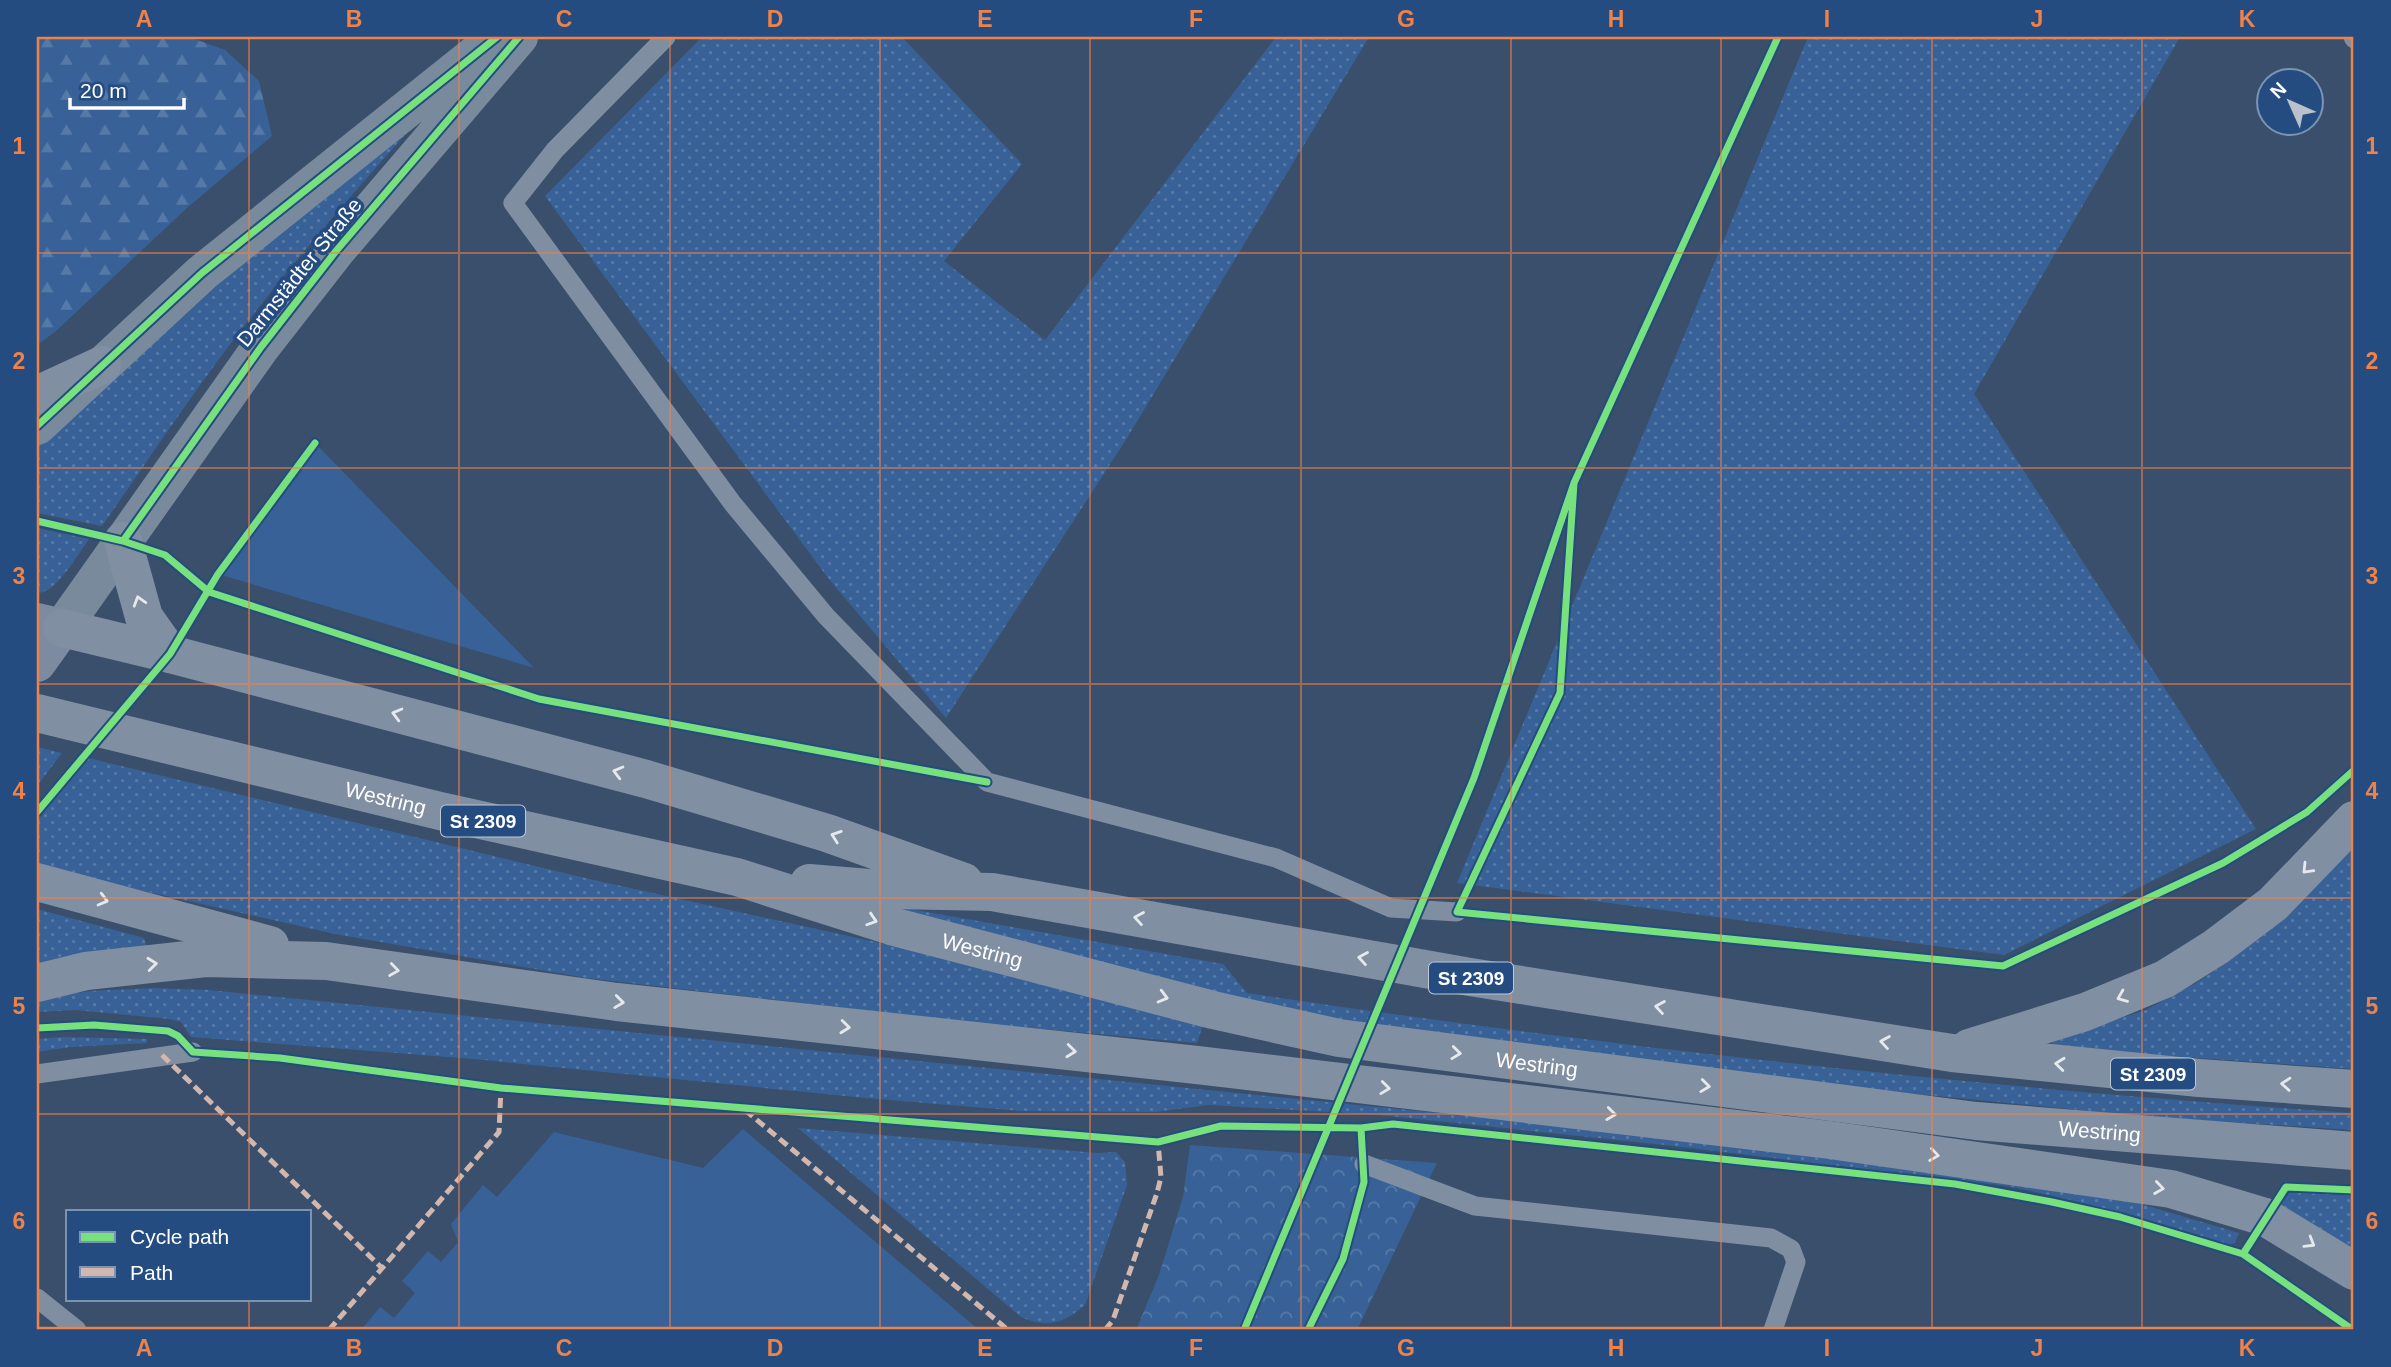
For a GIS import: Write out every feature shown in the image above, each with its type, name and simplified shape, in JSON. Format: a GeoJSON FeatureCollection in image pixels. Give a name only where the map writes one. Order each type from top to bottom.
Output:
{"type":"FeatureCollection","features":[{"type":"Feature","properties":{"kind":"highway"},"geometry":{"type":"LineString","coordinates":[[37,395],[102,365]]}},
{"type":"Feature","properties":{"kind":"highway"},"geometry":{"type":"LineString","coordinates":[[123,541],[144,617],[170,654]]}},
{"type":"Feature","properties":{"kind":"highway"},"geometry":{"type":"LineString","coordinates":[[50,625],[646,779],[827,833],[992,892]]}},
{"type":"Feature","properties":{"kind":"highway","name":"Westring"},"geometry":{"type":"LineString","coordinates":[[37,713],[440,811],[737,877],[891,926],[1213,1010],[1339,1038],[1976,1121],[2221,1143],[2354,1151]]}},
{"type":"Feature","properties":{"kind":"highway"},"geometry":{"type":"LineString","coordinates":[[1952,1053],[2085,1012],[2165,979],[2216,947],[2273,904],[2354,820]]}},
{"type":"Feature","properties":{"kind":"highway","name":"Westring"},"geometry":{"type":"LineString","coordinates":[[737,877],[893,890],[992,892],[1470,977],[1952,1053],[2199,1078],[2354,1089]]}},
{"type":"Feature","properties":{"kind":"highway"},"geometry":{"type":"LineString","coordinates":[[37,881],[326,961]]}},
{"type":"Feature","properties":{"kind":"highway"},"geometry":{"type":"LineString","coordinates":[[37,983],[86,971],[206,958],[326,961],[617,1002],[1169,1062],[1830,1140],[2171,1189],[2255,1214],[2309,1242],[2354,1271]]}},
{"type":"Feature","properties":{"kind":"highway"},"geometry":{"type":"LineString","coordinates":[[1830,1140],[1976,1121]]}},
{"type":"Feature","properties":{"kind":"main road","name":"Darmstädter Straße"},"geometry":{"type":"LineString","coordinates":[[37,426],[202,274],[497,37]]}},
{"type":"Feature","properties":{"kind":"main road","name":"Darmstädter Straße"},"geometry":{"type":"LineString","coordinates":[[37,663],[50,625],[123,541],[206,422],[286,315],[361,221],[519,37]]}},
{"type":"Feature","properties":{"kind":"lane"},"geometry":{"type":"LineString","coordinates":[[666,37],[555,150],[513,203],[733,504],[826,616],[987,782],[1276,858],[1391,908],[1457,912]]}},
{"type":"Feature","properties":{"kind":"lane"},"geometry":{"type":"LineString","coordinates":[[37,1074],[193,1052]]}},
{"type":"Feature","properties":{"kind":"lane"},"geometry":{"type":"LineString","coordinates":[[1364,1164],[1475,1206],[1771,1238],[1791,1249],[1796,1262],[1773,1330]]}},
{"type":"Feature","properties":{"kind":"lane"},"geometry":{"type":"LineString","coordinates":[[37,1298],[77,1330]]}},
{"type":"Feature","properties":{"kind":"green space"},"geometry":{"type":"Polygon","coordinates":[[[37,37],[189,37],[225,50],[259,81],[272,136],[188,207],[56,331],[37,345],[37,37]]]}},
{"type":"Feature","properties":{"kind":"green space"},"geometry":{"type":"Polygon","coordinates":[[[702,37],[902,37],[1022,164],[944,261],[1045,340],[1276,37],[1369,37],[1127,438],[946,718],[828,578],[545,196],[702,37]]]}},
{"type":"Feature","properties":{"kind":"green space"},"geometry":{"type":"Polygon","coordinates":[[[1808,37],[2180,37],[1974,394],[2256,829],[2004,955],[1457,883],[1808,37]]]}},
{"type":"Feature","properties":{"kind":"green space"},"geometry":{"type":"Polygon","coordinates":[[[440,96],[261,304],[202,382],[102,526],[37,513],[37,446],[138,348],[440,96]]]}},
{"type":"Feature","properties":{"kind":"green space"},"geometry":{"type":"Polygon","coordinates":[[[315,443],[534,668],[218,574],[315,443]]]}},
{"type":"Feature","properties":{"kind":"green space"},"geometry":{"type":"Polygon","coordinates":[[[37,528],[89,539],[59,580],[44,592],[37,593],[37,528]]]}},
{"type":"Feature","properties":{"kind":"green space"},"geometry":{"type":"Polygon","coordinates":[[[37,747],[62,753],[37,786],[37,747]]]}},
{"type":"Feature","properties":{"kind":"green space"},"geometry":{"type":"Polygon","coordinates":[[[88,758],[585,878],[935,955],[1204,1022],[1197,1043],[966,1022],[587,978],[335,934],[73,875],[37,863],[37,821],[88,758]]]}},
{"type":"Feature","properties":{"kind":"green space"},"geometry":{"type":"Polygon","coordinates":[[[2354,839],[2354,1069],[2055,1048],[2050,1040],[2146,1010],[2221,966],[2354,839]]]}},
{"type":"Feature","properties":{"kind":"green space"},"geometry":{"type":"Polygon","coordinates":[[[898,907],[1223,964],[1247,993],[1661,1049],[1938,1079],[2354,1113],[2354,1130],[2151,1117],[1858,1088],[1345,1021],[916,924],[898,907]]]}},
{"type":"Feature","properties":{"kind":"green space"},"geometry":{"type":"Polygon","coordinates":[[[37,909],[144,938],[147,947],[96,957],[37,963],[37,909]]]}},
{"type":"Feature","properties":{"kind":"green space"},"geometry":{"type":"Polygon","coordinates":[[[153,988],[209,990],[1747,1144],[2124,1199],[2239,1233],[2235,1243],[2229,1245],[2119,1212],[2007,1186],[1665,1145],[1380,1115],[1209,1105],[1155,1112],[1020,1111],[474,1059],[191,1037],[181,1022],[169,1019],[76,1010],[37,1012],[37,998],[91,991],[153,988]]]}},
{"type":"Feature","properties":{"kind":"green space"},"geometry":{"type":"Polygon","coordinates":[[[37,1039],[147,1039],[147,1043],[70,1047],[37,1052],[37,1039]]]}},
{"type":"Feature","properties":{"kind":"green space"},"geometry":{"type":"Polygon","coordinates":[[[798,1128],[1097,1153],[1116,1152],[1125,1162],[1127,1185],[1085,1305],[1063,1320],[1055,1322],[1039,1323],[1021,1317],[798,1128]]]}},
{"type":"Feature","properties":{"kind":"green space"},"geometry":{"type":"Polygon","coordinates":[[[743,1129],[979,1330],[361,1330],[380,1307],[394,1318],[415,1293],[402,1281],[428,1251],[441,1262],[458,1242],[451,1224],[483,1185],[497,1197],[554,1132],[703,1168],[743,1129]]]}},
{"type":"Feature","properties":{"kind":"green space"},"geometry":{"type":"Polygon","coordinates":[[[1190,1145],[1437,1163],[1357,1330],[1136,1330],[1159,1275],[1183,1197],[1190,1145]]]}},
{"type":"Feature","properties":{"kind":"green space"},"geometry":{"type":"Polygon","coordinates":[[[2291,1190],[2354,1193],[2354,1255],[2277,1210],[2291,1190]]]}},
{"type":"Feature","properties":{"kind":"marked path"},"geometry":{"type":"LineString","coordinates":[[162,1055],[382,1268]]}},
{"type":"Feature","properties":{"kind":"marked path"},"geometry":{"type":"LineString","coordinates":[[329,1330],[499,1132],[501,1088]]}},
{"type":"Feature","properties":{"kind":"marked path"},"geometry":{"type":"LineString","coordinates":[[745,1110],[1008,1330]]}},
{"type":"Feature","properties":{"kind":"marked path"},"geometry":{"type":"LineString","coordinates":[[1105,1330],[1113,1320],[1157,1193],[1161,1177],[1158,1142]]}},
{"type":"Feature","properties":{"kind":"cycle path"},"geometry":{"type":"LineString","coordinates":[[37,426],[202,273],[497,37]]}},
{"type":"Feature","properties":{"kind":"cycle path"},"geometry":{"type":"LineString","coordinates":[[123,541],[261,347],[336,251],[519,37]]}},
{"type":"Feature","properties":{"kind":"cycle path"},"geometry":{"type":"LineString","coordinates":[[1244,1330],[1474,778],[1574,483],[1778,37]]}},
{"type":"Feature","properties":{"kind":"cycle path"},"geometry":{"type":"LineString","coordinates":[[37,812],[170,654],[218,574],[315,443]]}},
{"type":"Feature","properties":{"kind":"cycle path"},"geometry":{"type":"LineString","coordinates":[[1574,483],[1560,693],[1457,912],[2003,966],[2223,863],[2307,812],[2354,770]]}},
{"type":"Feature","properties":{"kind":"cycle path"},"geometry":{"type":"LineString","coordinates":[[37,521],[123,541],[165,555],[209,592],[539,699],[987,782]]}},
{"type":"Feature","properties":{"kind":"cycle path"},"geometry":{"type":"LineString","coordinates":[[37,1028],[94,1025],[168,1031],[178,1036],[193,1052],[280,1058],[501,1088],[1158,1142],[1221,1126],[1361,1128],[1393,1124],[1955,1184],[2120,1217],[2243,1254],[2353,1330]]}},
{"type":"Feature","properties":{"kind":"cycle path"},"geometry":{"type":"LineString","coordinates":[[1308,1330],[1343,1259],[1364,1182],[1361,1128]]}},
{"type":"Feature","properties":{"kind":"cycle path"},"geometry":{"type":"LineString","coordinates":[[2243,1254],[2286,1187],[2354,1190]]}}]}
